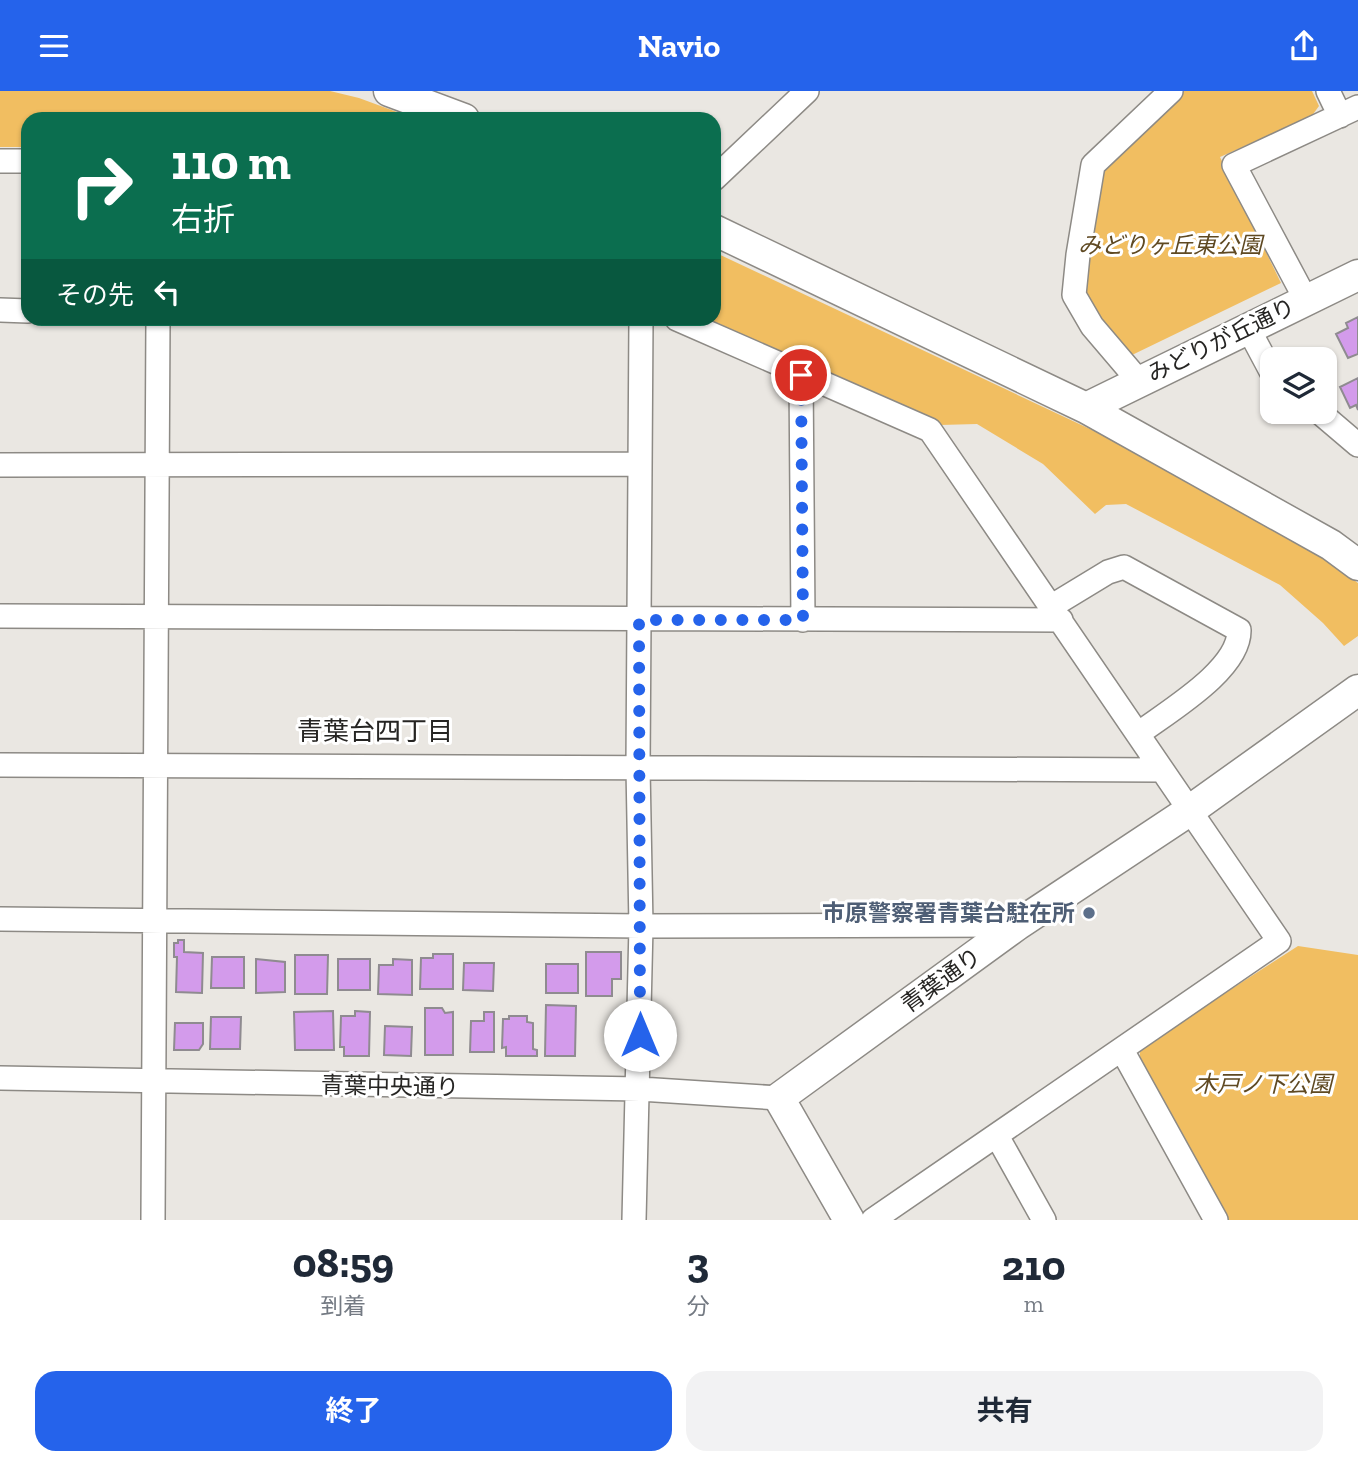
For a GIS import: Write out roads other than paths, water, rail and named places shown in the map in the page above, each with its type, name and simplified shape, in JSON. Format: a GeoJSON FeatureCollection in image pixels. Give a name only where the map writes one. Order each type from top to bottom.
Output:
{"type":"FeatureCollection","features":[{"type":"Feature","properties":{"kind":"street"},"geometry":{"type":"LineString","coordinates":[[388,91],[445,112]]}},
{"type":"Feature","properties":{"kind":"street"},"geometry":{"type":"LineString","coordinates":[[721,172],[807,91]]}},
{"type":"Feature","properties":{"kind":"street"},"geometry":{"type":"LineString","coordinates":[[1139,380],[1092,326],[1074,295],[1078,255],[1093,165],[1171,91]]}},
{"type":"Feature","properties":{"kind":"street"},"geometry":{"type":"LineString","coordinates":[[1306,300],[1234,165],[1349,112],[1328,91]]}},
{"type":"Feature","properties":{"kind":"street"},"geometry":{"type":"LineString","coordinates":[[0,161],[21,161]]}},
{"type":"Feature","properties":{"kind":"street"},"geometry":{"type":"LineString","coordinates":[[721,233],[1086,408],[1331,545],[1358,565]]}},
{"type":"Feature","properties":{"kind":"street","name":"みどりが丘通り"},"geometry":{"type":"LineString","coordinates":[[1086,408],[1358,275]]}},
{"type":"Feature","properties":{"kind":"street"},"geometry":{"type":"LineString","coordinates":[[0,310],[21,311]]}},
{"type":"Feature","properties":{"kind":"street"},"geometry":{"type":"LineString","coordinates":[[153,1220],[158,326]]}},
{"type":"Feature","properties":{"kind":"street"},"geometry":{"type":"LineString","coordinates":[[634,1220],[640,1089],[638,768],[641,326]]}},
{"type":"Feature","properties":{"kind":"street"},"geometry":{"type":"LineString","coordinates":[[692,326],[930,430],[1279,941],[873,1220]]}},
{"type":"Feature","properties":{"kind":"street"},"geometry":{"type":"LineString","coordinates":[[1248,328],[1260,350]]}},
{"type":"Feature","properties":{"kind":"street"},"geometry":{"type":"LineString","coordinates":[[801,375],[803,620]]}},
{"type":"Feature","properties":{"kind":"street"},"geometry":{"type":"LineString","coordinates":[[1334,424],[1356,441]]}},
{"type":"Feature","properties":{"kind":"street"},"geometry":{"type":"LineString","coordinates":[[0,465],[640,464]]}},
{"type":"Feature","properties":{"kind":"street"},"geometry":{"type":"LineString","coordinates":[[0,616],[803,620],[1057,613],[1108,572],[1124,567],[1239,630],[1240,641],[1216,675],[1138,734]]}},
{"type":"Feature","properties":{"kind":"street","name":"青葉通り"},"geometry":{"type":"LineString","coordinates":[[779,1098],[1017,925],[1189,811],[1358,689]]}},
{"type":"Feature","properties":{"kind":"street"},"geometry":{"type":"LineString","coordinates":[[0,765],[1162,770]]}},
{"type":"Feature","properties":{"kind":"street"},"geometry":{"type":"LineString","coordinates":[[0,919],[641,926],[1017,925]]}},
{"type":"Feature","properties":{"kind":"street"},"geometry":{"type":"LineString","coordinates":[[1122,1051],[1216,1220]]}},
{"type":"Feature","properties":{"kind":"street","name":"青葉中央通り"},"geometry":{"type":"LineString","coordinates":[[0,1078],[152,1083],[640,1089],[779,1098]]}},
{"type":"Feature","properties":{"kind":"street"},"geometry":{"type":"LineString","coordinates":[[779,1098],[849,1220]]}},
{"type":"Feature","properties":{"kind":"street"},"geometry":{"type":"LineString","coordinates":[[997,1136],[1044,1220]]}},
{"type":"Feature","properties":{"kind":"place","name":"市原警察署青葉台駐在所"},"geometry":{"type":"Point","coordinates":[1089,913]}},
{"type":"Feature","properties":{"kind":"district","name":"青葉台四丁目"},"geometry":{"type":"Point","coordinates":[375,731]}},
{"type":"Feature","properties":{"kind":"park label","name":"みどりヶ丘東公園"},"geometry":{"type":"Point","coordinates":[1170,245]}},
{"type":"Feature","properties":{"kind":"park label","name":"木戸ノ下公園"},"geometry":{"type":"Point","coordinates":[1263,1084]}}]}
